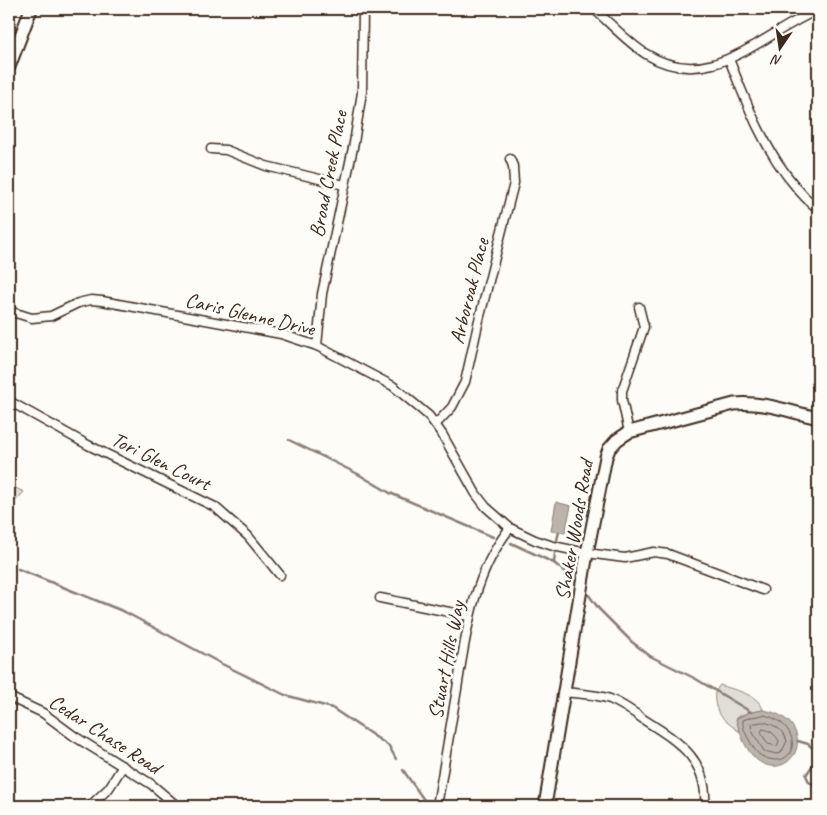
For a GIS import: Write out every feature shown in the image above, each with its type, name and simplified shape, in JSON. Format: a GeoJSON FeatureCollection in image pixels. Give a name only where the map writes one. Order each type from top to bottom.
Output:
{"type":"FeatureCollection","features":[{"type":"Feature","properties":{"kind":"street"},"geometry":{"type":"LineString","coordinates":[[9,67],[30,9]]}},
{"type":"Feature","properties":{"kind":"street","name":"Broad Creek Place"},"geometry":{"type":"LineString","coordinates":[[317,346],[322,294],[354,143],[362,92],[362,9]]}},
{"type":"Feature","properties":{"kind":"street"},"geometry":{"type":"LineString","coordinates":[[594,9],[636,48],[660,61],[684,67],[710,65],[729,59],[818,10]]}},
{"type":"Feature","properties":{"kind":"street"},"geometry":{"type":"LineString","coordinates":[[729,59],[763,138],[775,159],[804,197],[818,208]]}},
{"type":"Feature","properties":{"kind":"street"},"geometry":{"type":"LineString","coordinates":[[211,149],[226,150],[266,166],[344,185]]}},
{"type":"Feature","properties":{"kind":"street","name":"Arboroak Place"},"geometry":{"type":"LineString","coordinates":[[436,424],[459,395],[469,370],[479,320],[514,183],[513,166],[510,160]]}},
{"type":"Feature","properties":{"kind":"street","name":"Caris Glenne Drive"},"geometry":{"type":"LineString","coordinates":[[9,311],[32,318],[51,316],[78,303],[91,300],[102,301],[281,334],[317,346],[393,386],[436,424],[476,494],[486,507],[510,528],[554,546],[587,553],[621,558],[654,552],[668,554],[763,590]]}},
{"type":"Feature","properties":{"kind":"street"},"geometry":{"type":"LineString","coordinates":[[629,432],[622,392],[644,327],[639,307]]}},
{"type":"Feature","properties":{"kind":"street","name":"Tori Glen Court"},"geometry":{"type":"LineString","coordinates":[[9,402],[88,445],[215,507],[248,536],[280,575]]}},
{"type":"Feature","properties":{"kind":"street","name":"Shaker Woods Road"},"geometry":{"type":"LineString","coordinates":[[546,806],[587,553],[609,449],[617,440],[629,432],[744,403],[766,405],[818,418]]}},
{"type":"Feature","properties":{"kind":"street","name":"Stuart Hills Way"},"geometry":{"type":"LineString","coordinates":[[437,806],[469,616],[481,576],[499,542],[510,528]]}},
{"type":"Feature","properties":{"kind":"street"},"geometry":{"type":"LineString","coordinates":[[380,598],[469,616]]}},
{"type":"Feature","properties":{"kind":"street"},"geometry":{"type":"LineString","coordinates":[[565,692],[611,699],[675,739],[689,752],[697,764],[703,780],[705,806]]}},
{"type":"Feature","properties":{"kind":"street","name":"Cedar Chase Road"},"geometry":{"type":"LineString","coordinates":[[9,697],[43,713],[74,736],[151,784],[177,806]]}},
{"type":"Feature","properties":{"kind":"street"},"geometry":{"type":"LineString","coordinates":[[90,806],[109,788],[123,766]]}},
{"type":"Feature","properties":{"kind":"shaded area"},"geometry":{"type":"Polygon","coordinates":[[[9,485],[24,492],[9,508],[9,485]]]}},
{"type":"Feature","properties":{"kind":"shaded area"},"geometry":{"type":"Polygon","coordinates":[[[720,685],[751,696],[761,705],[763,710],[745,714],[736,719],[740,732],[725,720],[718,711],[715,692],[720,685]]]}},
{"type":"Feature","properties":{"kind":"water"},"geometry":{"type":"Polygon","coordinates":[[[556,502],[571,506],[565,533],[551,531],[556,502]]]}},
{"type":"Feature","properties":{"kind":"water"},"geometry":{"type":"Polygon","coordinates":[[[763,710],[784,718],[790,723],[796,733],[796,751],[784,764],[776,766],[767,765],[757,760],[749,751],[741,735],[736,719],[747,713],[763,710]]]}},
{"type":"Feature","properties":{"kind":"waterway"},"geometry":{"type":"LineString","coordinates":[[289,440],[358,474],[390,493],[493,537]]}},
{"type":"Feature","properties":{"kind":"waterway"},"geometry":{"type":"LineString","coordinates":[[557,540],[559,532]]}},
{"type":"Feature","properties":{"kind":"waterway"},"geometry":{"type":"LineString","coordinates":[[511,543],[554,563],[565,572]]}},
{"type":"Feature","properties":{"kind":"waterway"},"geometry":{"type":"LineString","coordinates":[[554,563],[555,553]]}},
{"type":"Feature","properties":{"kind":"waterway"},"geometry":{"type":"LineString","coordinates":[[18,569],[125,612],[285,695],[332,708],[389,746],[396,759]]}},
{"type":"Feature","properties":{"kind":"waterway"},"geometry":{"type":"LineString","coordinates":[[569,576],[576,583]]}},
{"type":"Feature","properties":{"kind":"waterway"},"geometry":{"type":"LineString","coordinates":[[588,594],[599,609],[632,642],[650,656],[696,679],[751,712]]}},
{"type":"Feature","properties":{"kind":"waterway"},"geometry":{"type":"LineString","coordinates":[[798,741],[808,744],[816,751],[817,759],[806,775],[809,782],[818,787]]}},
{"type":"Feature","properties":{"kind":"waterway"},"geometry":{"type":"LineString","coordinates":[[403,770],[424,800]]}},
{"type":"Feature","properties":{"kind":"waterway"},"geometry":{"type":"LineString","coordinates":[[424,800],[432,801]]}},
{"type":"Feature","properties":{"kind":"waterway"},"geometry":{"type":"LineString","coordinates":[[415,806],[424,800]]}},
{"type":"Feature","properties":{"kind":"waterway"},"geometry":{"type":"LineString","coordinates":[[444,803],[458,806]]}}]}
